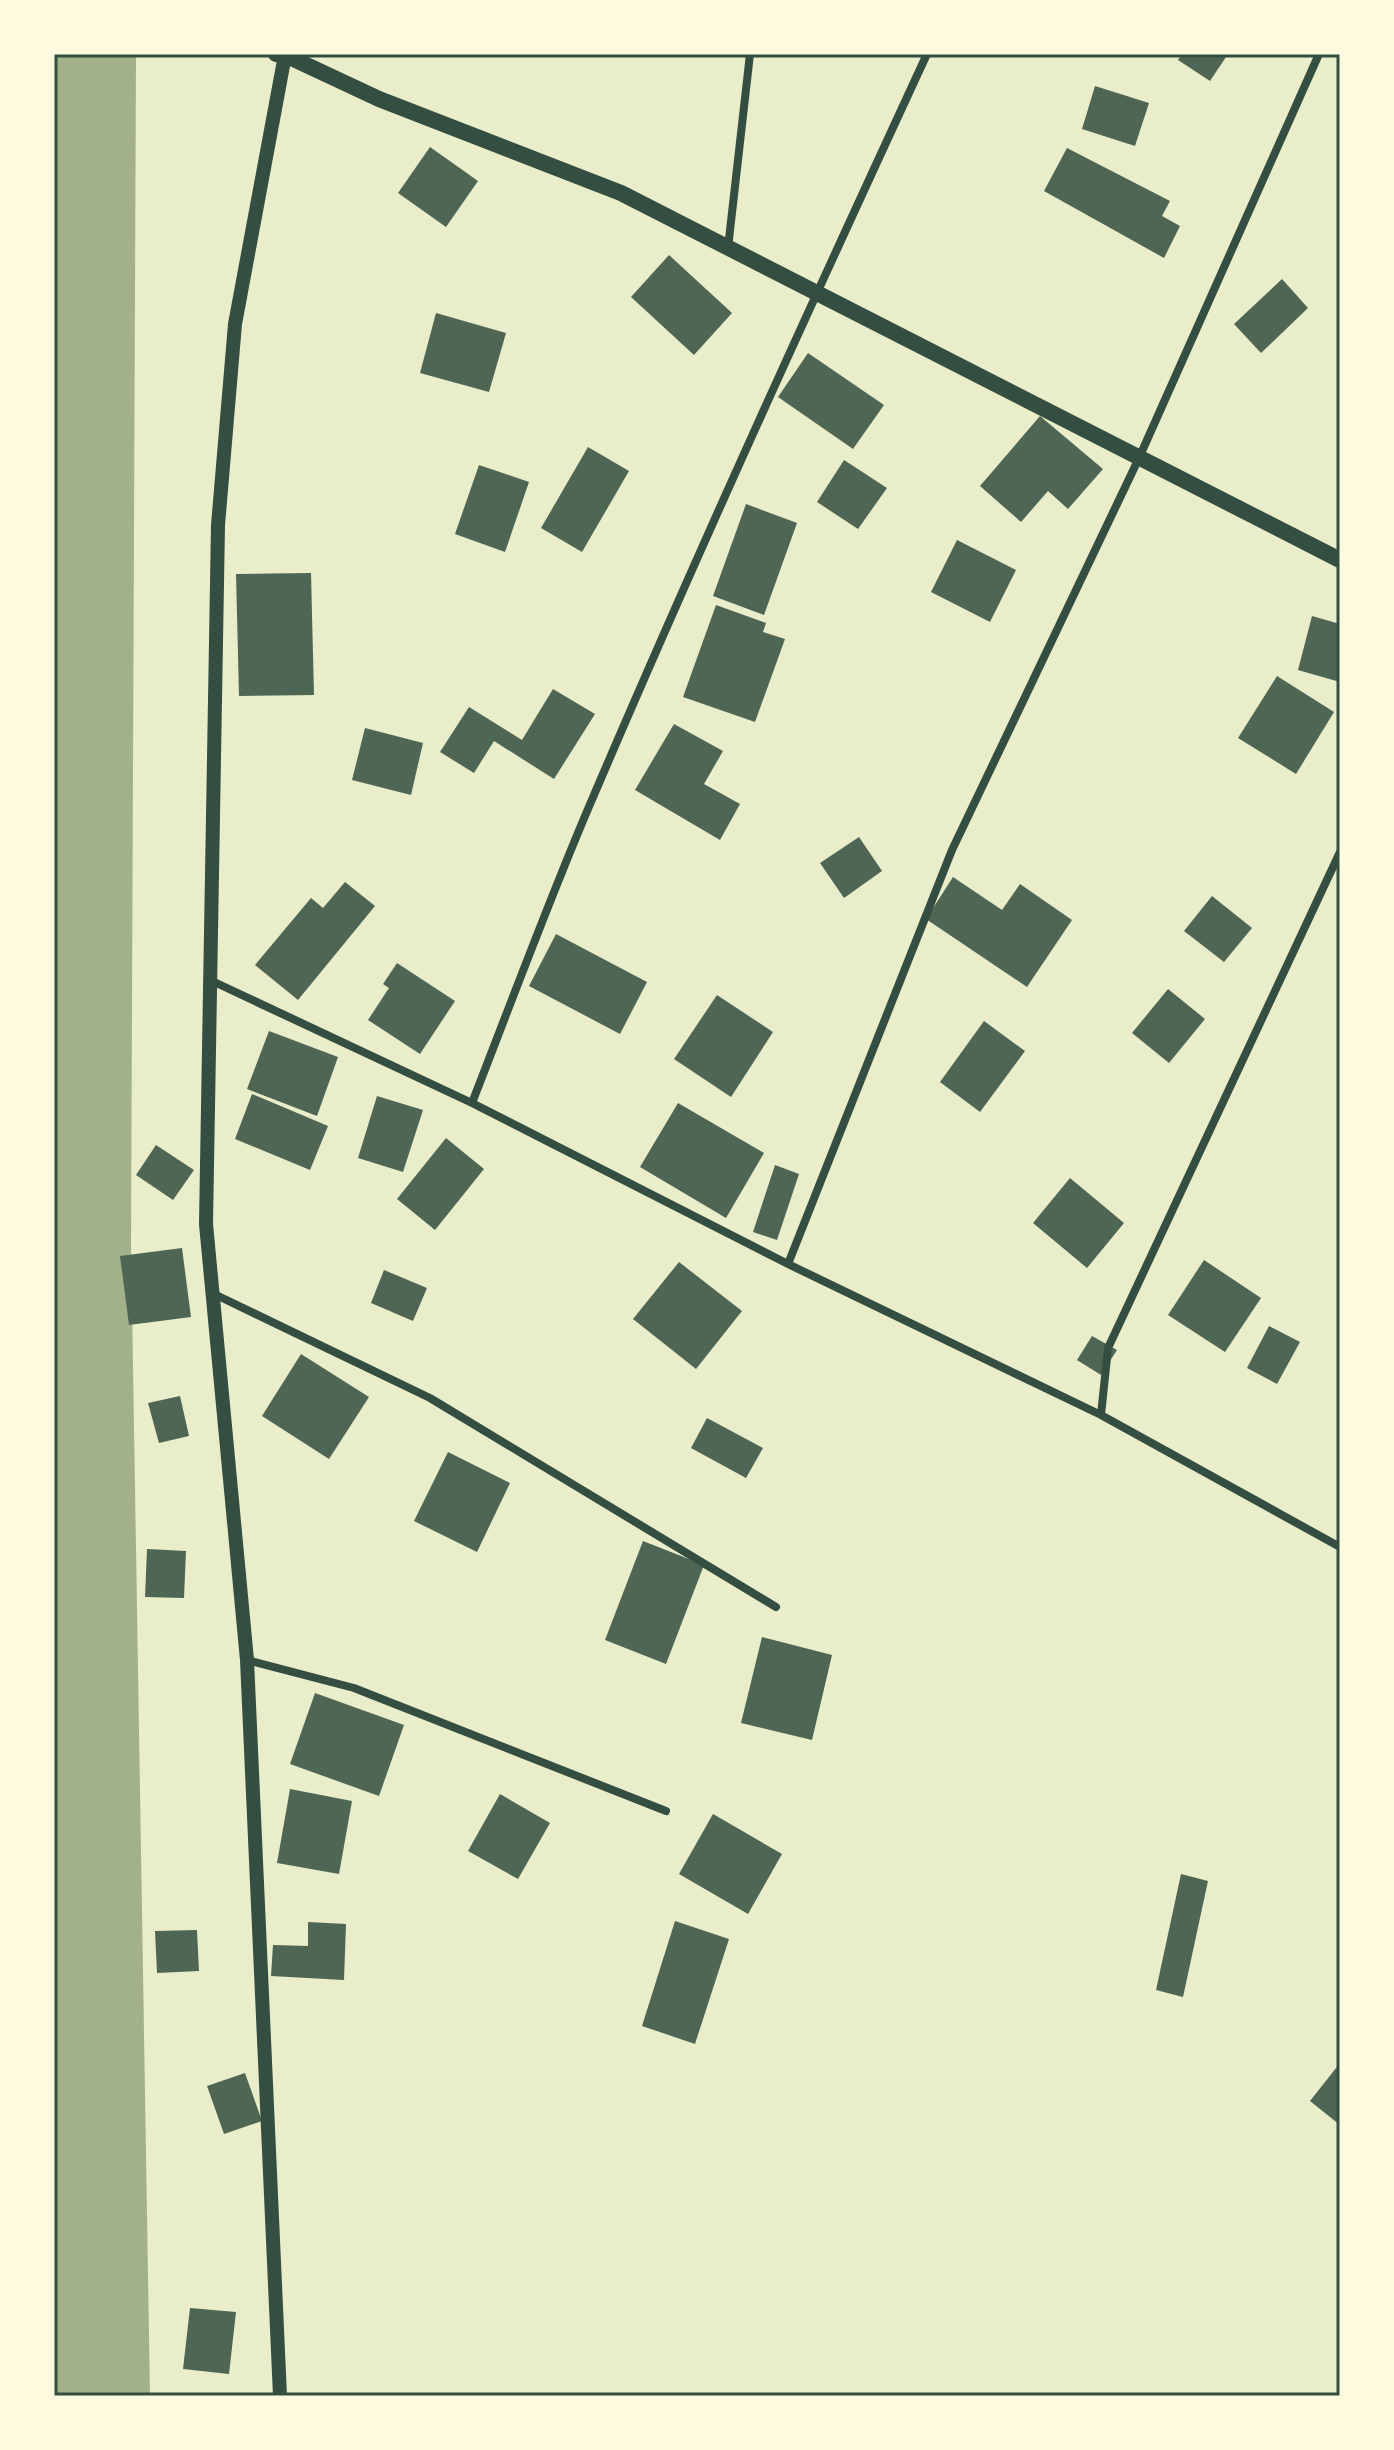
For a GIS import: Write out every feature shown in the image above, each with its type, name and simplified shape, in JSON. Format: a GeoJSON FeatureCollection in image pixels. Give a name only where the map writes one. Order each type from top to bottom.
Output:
{"type":"FeatureCollection","features":[{"type":"Feature","properties":{"kind":"main road"},"geometry":{"type":"LineString","coordinates":[[276,54],[285,55],[379,99],[621,193],[1340,560]]}},
{"type":"Feature","properties":{"kind":"street"},"geometry":{"type":"LineString","coordinates":[[728,248],[750,54]]}},
{"type":"Feature","properties":{"kind":"street"},"geometry":{"type":"LineString","coordinates":[[472,1103],[584,819],[816,293],[927,54]]}},
{"type":"Feature","properties":{"kind":"street"},"geometry":{"type":"LineString","coordinates":[[788,1264],[952,850],[1139,458],[1319,54]]}},
{"type":"Feature","properties":{"kind":"street"},"geometry":{"type":"LineString","coordinates":[[280,2396],[247,1660],[206,1224],[220,509],[235,324],[285,55]]}},
{"type":"Feature","properties":{"kind":"street"},"geometry":{"type":"LineString","coordinates":[[1101,1415],[1108,1348],[1340,852]]}},
{"type":"Feature","properties":{"kind":"street"},"geometry":{"type":"LineString","coordinates":[[212,981],[472,1103],[788,1264],[1101,1415],[1340,1547]]}},
{"type":"Feature","properties":{"kind":"street"},"geometry":{"type":"LineString","coordinates":[[212,1293],[430,1398],[776,1607]]}},
{"type":"Feature","properties":{"kind":"street"},"geometry":{"type":"LineString","coordinates":[[247,1660],[354,1688],[666,1811]]}},
{"type":"Feature","properties":{"kind":"shaded area"},"geometry":{"type":"Polygon","coordinates":[[[54,54],[136,54],[131,1245],[150,2396],[54,2396],[54,54]]]}},
{"type":"Feature","properties":{"kind":"building"},"geometry":{"type":"Polygon","coordinates":[[[1182,54],[1228,54],[1210,81],[1178,60],[1182,54]]]}},
{"type":"Feature","properties":{"kind":"building"},"geometry":{"type":"Polygon","coordinates":[[[1095,86],[1149,103],[1135,146],[1082,129],[1095,86]]]}},
{"type":"Feature","properties":{"kind":"building"},"geometry":{"type":"Polygon","coordinates":[[[430,147],[478,181],[446,227],[398,193],[430,147]]]}},
{"type":"Feature","properties":{"kind":"building"},"geometry":{"type":"Polygon","coordinates":[[[1067,148],[1170,201],[1162,216],[1180,226],[1164,258],[1044,191],[1067,148]]]}},
{"type":"Feature","properties":{"kind":"building"},"geometry":{"type":"Polygon","coordinates":[[[669,255],[732,313],[694,355],[631,297],[669,255]]]}},
{"type":"Feature","properties":{"kind":"building"},"geometry":{"type":"Polygon","coordinates":[[[1282,279],[1308,308],[1261,353],[1234,324],[1282,279]]]}},
{"type":"Feature","properties":{"kind":"building"},"geometry":{"type":"Polygon","coordinates":[[[436,313],[506,333],[489,392],[420,373],[436,313]]]}},
{"type":"Feature","properties":{"kind":"building"},"geometry":{"type":"Polygon","coordinates":[[[808,353],[884,405],[853,449],[778,397],[808,353]]]}},
{"type":"Feature","properties":{"kind":"building"},"geometry":{"type":"Polygon","coordinates":[[[1040,416],[1103,469],[1068,509],[1048,491],[1021,522],[980,486],[1040,416]]]}},
{"type":"Feature","properties":{"kind":"building"},"geometry":{"type":"Polygon","coordinates":[[[588,447],[629,471],[582,552],[541,528],[588,447]]]}},
{"type":"Feature","properties":{"kind":"building"},"geometry":{"type":"Polygon","coordinates":[[[844,460],[887,488],[858,529],[817,502],[844,460]]]}},
{"type":"Feature","properties":{"kind":"building"},"geometry":{"type":"Polygon","coordinates":[[[479,465],[529,482],[505,552],[455,534],[479,465]]]}},
{"type":"Feature","properties":{"kind":"building"},"geometry":{"type":"Polygon","coordinates":[[[746,504],[797,523],[764,615],[713,596],[746,504]]]}},
{"type":"Feature","properties":{"kind":"building"},"geometry":{"type":"Polygon","coordinates":[[[957,540],[1016,570],[990,622],[931,592],[957,540]]]}},
{"type":"Feature","properties":{"kind":"building"},"geometry":{"type":"Polygon","coordinates":[[[311,573],[314,695],[239,696],[236,574],[311,573]]]}},
{"type":"Feature","properties":{"kind":"building"},"geometry":{"type":"Polygon","coordinates":[[[716,605],[766,623],[763,632],[785,639],[755,722],[683,697],[716,605]]]}},
{"type":"Feature","properties":{"kind":"building"},"geometry":{"type":"Polygon","coordinates":[[[1312,616],[1340,624],[1340,682],[1298,670],[1312,616]]]}},
{"type":"Feature","properties":{"kind":"building"},"geometry":{"type":"Polygon","coordinates":[[[1277,676],[1334,712],[1296,774],[1238,738],[1277,676]]]}},
{"type":"Feature","properties":{"kind":"building"},"geometry":{"type":"Polygon","coordinates":[[[553,689],[595,714],[554,779],[494,741],[474,773],[440,752],[469,707],[522,740],[553,689]]]}},
{"type":"Feature","properties":{"kind":"building"},"geometry":{"type":"Polygon","coordinates":[[[674,724],[723,751],[704,784],[740,804],[720,840],[635,790],[674,724]]]}},
{"type":"Feature","properties":{"kind":"building"},"geometry":{"type":"Polygon","coordinates":[[[365,728],[423,743],[411,795],[352,780],[365,728]]]}},
{"type":"Feature","properties":{"kind":"building"},"geometry":{"type":"Polygon","coordinates":[[[859,837],[882,871],[844,898],[820,863],[859,837]]]}},
{"type":"Feature","properties":{"kind":"building"},"geometry":{"type":"Polygon","coordinates":[[[953,877],[1002,910],[1020,884],[1072,920],[1027,987],[926,919],[953,877]]]}},
{"type":"Feature","properties":{"kind":"building"},"geometry":{"type":"Polygon","coordinates":[[[345,882],[375,906],[298,1000],[255,965],[311,898],[323,908],[345,882]]]}},
{"type":"Feature","properties":{"kind":"building"},"geometry":{"type":"Polygon","coordinates":[[[1212,896],[1252,928],[1224,962],[1184,931],[1212,896]]]}},
{"type":"Feature","properties":{"kind":"building"},"geometry":{"type":"Polygon","coordinates":[[[556,934],[647,982],[620,1034],[529,986],[556,934]]]}},
{"type":"Feature","properties":{"kind":"building"},"geometry":{"type":"Polygon","coordinates":[[[397,963],[455,1001],[420,1054],[368,1020],[389,988],[383,984],[397,963]]]}},
{"type":"Feature","properties":{"kind":"building"},"geometry":{"type":"Polygon","coordinates":[[[1168,989],[1205,1019],[1169,1063],[1132,1033],[1168,989]]]}},
{"type":"Feature","properties":{"kind":"building"},"geometry":{"type":"Polygon","coordinates":[[[717,995],[773,1032],[731,1097],[674,1059],[717,995]]]}},
{"type":"Feature","properties":{"kind":"building"},"geometry":{"type":"Polygon","coordinates":[[[984,1021],[1025,1051],[980,1112],[940,1082],[984,1021]]]}},
{"type":"Feature","properties":{"kind":"building"},"geometry":{"type":"Polygon","coordinates":[[[269,1031],[338,1057],[317,1116],[247,1089],[269,1031]]]}},
{"type":"Feature","properties":{"kind":"building"},"geometry":{"type":"Polygon","coordinates":[[[252,1094],[328,1126],[310,1170],[235,1139],[252,1094]]]}},
{"type":"Feature","properties":{"kind":"building"},"geometry":{"type":"Polygon","coordinates":[[[377,1096],[423,1110],[403,1172],[358,1158],[377,1096]]]}},
{"type":"Feature","properties":{"kind":"building"},"geometry":{"type":"Polygon","coordinates":[[[678,1103],[764,1153],[726,1218],[640,1167],[678,1103]]]}},
{"type":"Feature","properties":{"kind":"building"},"geometry":{"type":"Polygon","coordinates":[[[446,1138],[484,1169],[435,1230],[397,1199],[446,1138]]]}},
{"type":"Feature","properties":{"kind":"building"},"geometry":{"type":"Polygon","coordinates":[[[156,1145],[194,1170],[173,1200],[136,1175],[156,1145]]]}},
{"type":"Feature","properties":{"kind":"building"},"geometry":{"type":"Polygon","coordinates":[[[775,1165],[799,1174],[777,1240],[753,1232],[775,1165]]]}},
{"type":"Feature","properties":{"kind":"building"},"geometry":{"type":"Polygon","coordinates":[[[1070,1178],[1124,1223],[1087,1268],[1033,1223],[1070,1178]]]}},
{"type":"Feature","properties":{"kind":"building"},"geometry":{"type":"Polygon","coordinates":[[[182,1248],[191,1317],[129,1325],[120,1256],[182,1248]]]}},
{"type":"Feature","properties":{"kind":"building"},"geometry":{"type":"Polygon","coordinates":[[[1204,1260],[1261,1298],[1225,1352],[1168,1315],[1204,1260]]]}},
{"type":"Feature","properties":{"kind":"building"},"geometry":{"type":"Polygon","coordinates":[[[679,1262],[742,1311],[696,1369],[633,1319],[679,1262]]]}},
{"type":"Feature","properties":{"kind":"building"},"geometry":{"type":"Polygon","coordinates":[[[384,1270],[427,1288],[413,1321],[371,1303],[384,1270]]]}},
{"type":"Feature","properties":{"kind":"building"},"geometry":{"type":"Polygon","coordinates":[[[1269,1326],[1300,1342],[1277,1384],[1247,1368],[1269,1326]]]}},
{"type":"Feature","properties":{"kind":"building"},"geometry":{"type":"Polygon","coordinates":[[[1092,1336],[1117,1350],[1101,1375],[1077,1360],[1092,1336]]]}},
{"type":"Feature","properties":{"kind":"building"},"geometry":{"type":"Polygon","coordinates":[[[301,1354],[369,1397],[329,1459],[262,1416],[301,1354]]]}},
{"type":"Feature","properties":{"kind":"building"},"geometry":{"type":"Polygon","coordinates":[[[180,1396],[189,1436],[159,1443],[148,1403],[180,1396]]]}},
{"type":"Feature","properties":{"kind":"building"},"geometry":{"type":"Polygon","coordinates":[[[707,1418],[763,1448],[746,1478],[691,1448],[707,1418]]]}},
{"type":"Feature","properties":{"kind":"building"},"geometry":{"type":"Polygon","coordinates":[[[448,1452],[510,1483],[477,1552],[414,1521],[448,1452]]]}},
{"type":"Feature","properties":{"kind":"building"},"geometry":{"type":"Polygon","coordinates":[[[643,1541],[704,1565],[666,1664],[605,1640],[643,1541]]]}},
{"type":"Feature","properties":{"kind":"building"},"geometry":{"type":"Polygon","coordinates":[[[147,1549],[186,1551],[184,1598],[145,1597],[147,1549]]]}},
{"type":"Feature","properties":{"kind":"building"},"geometry":{"type":"Polygon","coordinates":[[[762,1637],[832,1655],[812,1740],[741,1723],[762,1637]]]}},
{"type":"Feature","properties":{"kind":"building"},"geometry":{"type":"Polygon","coordinates":[[[315,1693],[404,1725],[379,1796],[290,1764],[315,1693]]]}},
{"type":"Feature","properties":{"kind":"building"},"geometry":{"type":"Polygon","coordinates":[[[290,1789],[352,1801],[339,1874],[277,1863],[290,1789]]]}},
{"type":"Feature","properties":{"kind":"building"},"geometry":{"type":"Polygon","coordinates":[[[500,1794],[550,1823],[518,1879],[468,1851],[500,1794]]]}},
{"type":"Feature","properties":{"kind":"building"},"geometry":{"type":"Polygon","coordinates":[[[713,1814],[782,1854],[748,1914],[679,1874],[713,1814]]]}},
{"type":"Feature","properties":{"kind":"building"},"geometry":{"type":"Polygon","coordinates":[[[1181,1874],[1208,1881],[1183,1997],[1156,1990],[1181,1874]]]}},
{"type":"Feature","properties":{"kind":"building"},"geometry":{"type":"Polygon","coordinates":[[[675,1921],[729,1939],[695,2044],[642,2026],[675,1921]]]}},
{"type":"Feature","properties":{"kind":"building"},"geometry":{"type":"Polygon","coordinates":[[[308,1922],[346,1924],[344,1980],[271,1976],[273,1945],[308,1946],[308,1922]]]}},
{"type":"Feature","properties":{"kind":"building"},"geometry":{"type":"Polygon","coordinates":[[[197,1930],[199,1971],[157,1973],[155,1931],[197,1930]]]}},
{"type":"Feature","properties":{"kind":"building"},"geometry":{"type":"Polygon","coordinates":[[[1340,2063],[1340,2125],[1310,2101],[1340,2063]]]}},
{"type":"Feature","properties":{"kind":"building"},"geometry":{"type":"Polygon","coordinates":[[[245,2073],[262,2121],[224,2134],[207,2086],[245,2073]]]}},
{"type":"Feature","properties":{"kind":"building"},"geometry":{"type":"Polygon","coordinates":[[[190,2308],[236,2312],[229,2374],[183,2369],[190,2308]]]}}]}
